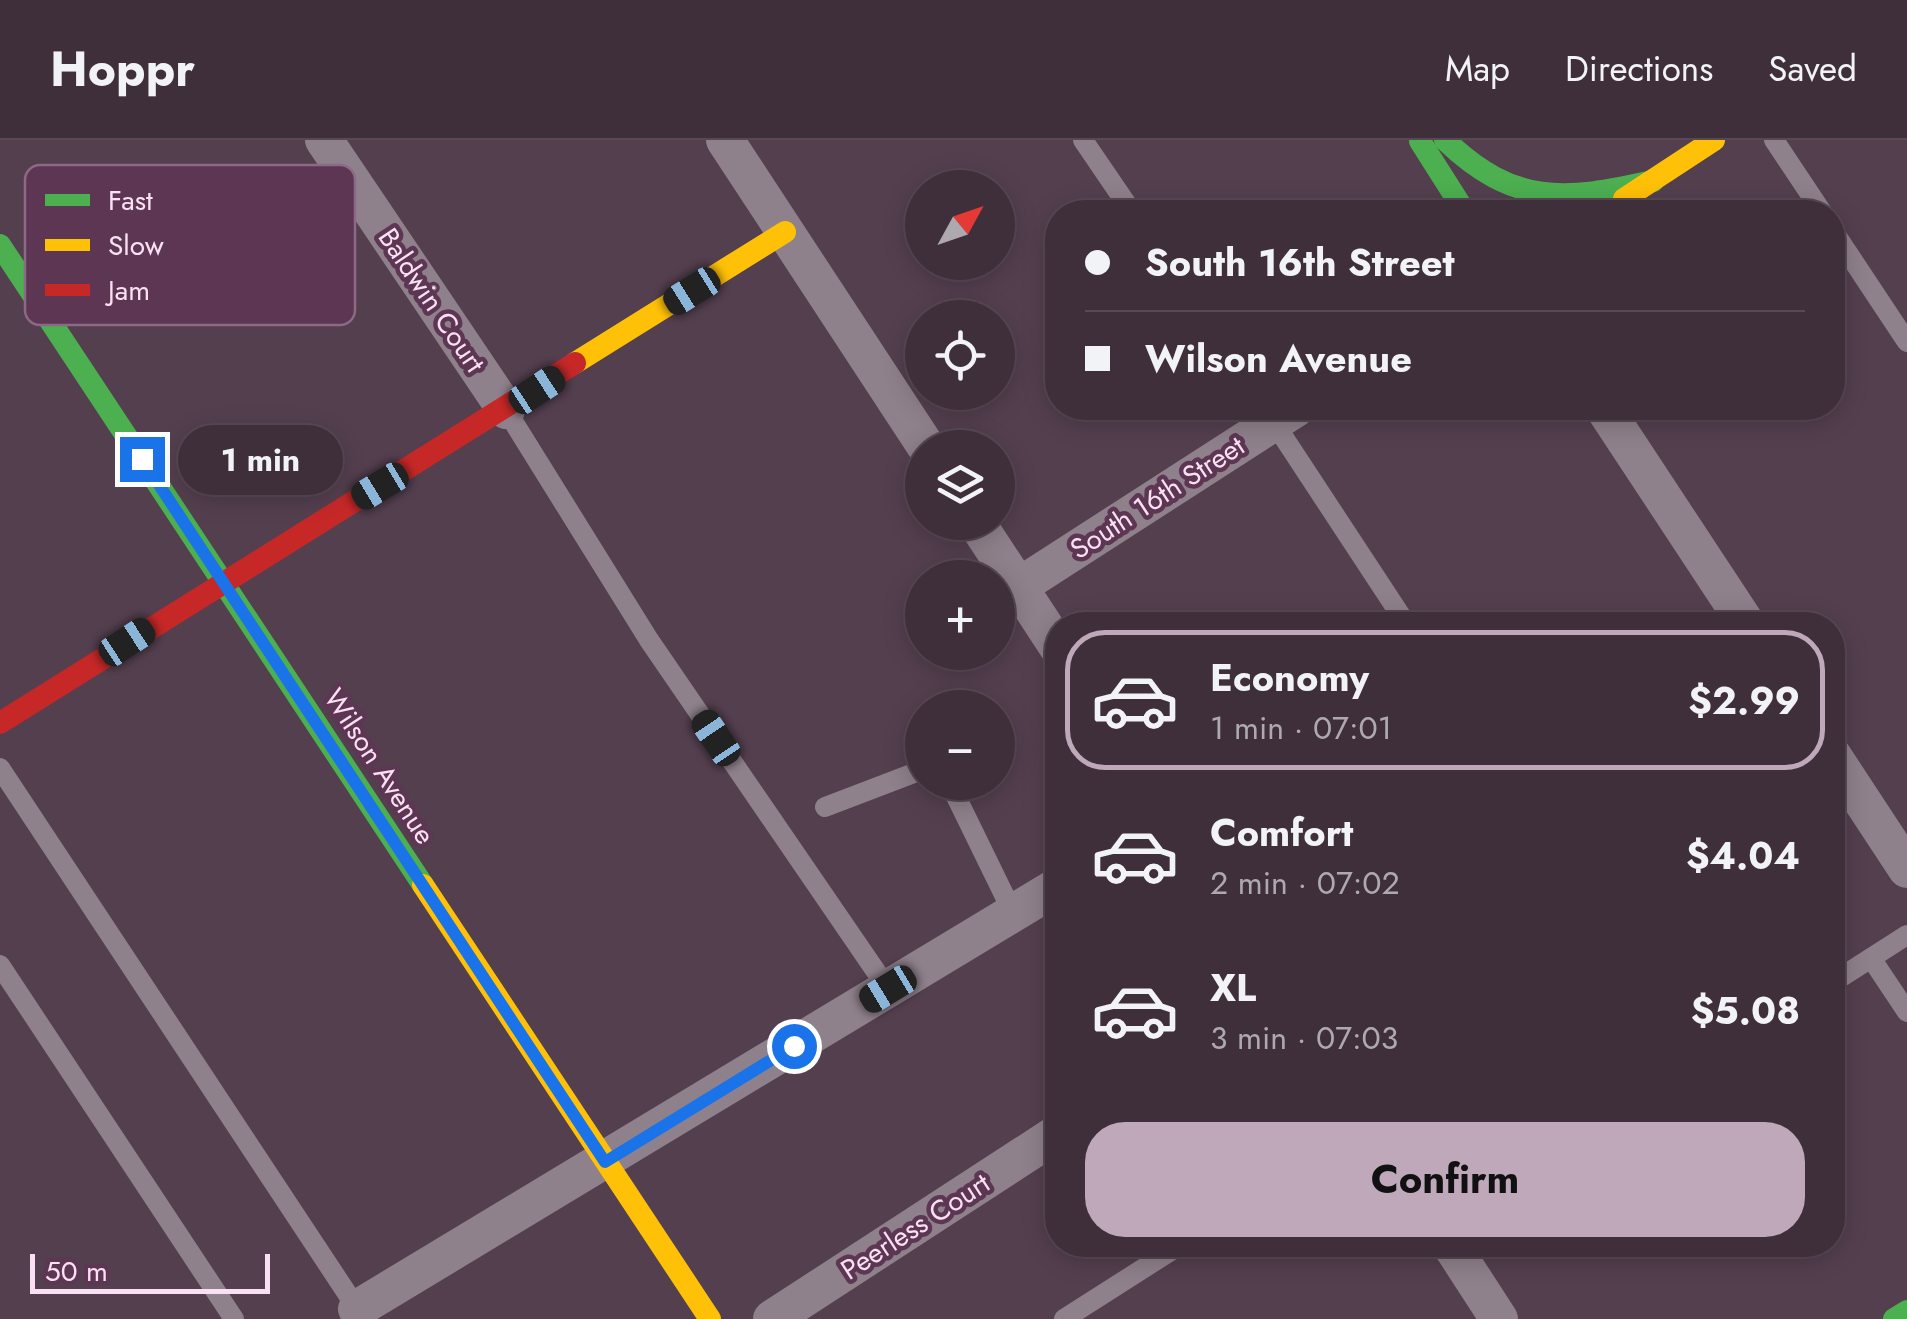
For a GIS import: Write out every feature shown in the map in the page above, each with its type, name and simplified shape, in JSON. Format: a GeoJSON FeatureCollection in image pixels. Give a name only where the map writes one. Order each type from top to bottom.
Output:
{"type":"FeatureCollection","features":[{"type":"Feature","properties":{"kind":"street","name":"Baldwin Court"},"geometry":{"type":"LineString","coordinates":[[324,140],[341,165]]}},
{"type":"Feature","properties":{"kind":"street"},"geometry":{"type":"LineString","coordinates":[[724,140],[915,430]]}},
{"type":"Feature","properties":{"kind":"street"},"geometry":{"type":"LineString","coordinates":[[1420,140],[1458,200]]}},
{"type":"Feature","properties":{"kind":"street"},"geometry":{"type":"LineString","coordinates":[[1445,140],[1468,165],[1497,184],[1529,196],[1592,195],[1653,181]]}},
{"type":"Feature","properties":{"kind":"street"},"geometry":{"type":"LineString","coordinates":[[1622,200],[1714,140]]}},
{"type":"Feature","properties":{"kind":"street","name":"Baldwin Court"},"geometry":{"type":"LineString","coordinates":[[355,186],[506,410]]}},
{"type":"Feature","properties":{"kind":"street"},"geometry":{"type":"LineString","coordinates":[[0,723],[785,232]]}},
{"type":"Feature","properties":{"kind":"street","name":"Wilson Avenue"},"geometry":{"type":"LineString","coordinates":[[0,245],[25,283]]}},
{"type":"Feature","properties":{"kind":"street","name":"Wilson Avenue"},"geometry":{"type":"LineString","coordinates":[[53,325],[710,1319]]}},
{"type":"Feature","properties":{"kind":"street","name":"South 16th Street"},"geometry":{"type":"LineString","coordinates":[[1018,587],[1266,420]]}},
{"type":"Feature","properties":{"kind":"street"},"geometry":{"type":"LineString","coordinates":[[1612,420],[1738,612]]}},
{"type":"Feature","properties":{"kind":"street"},"geometry":{"type":"LineString","coordinates":[[988,540],[1045,627]]}},
{"type":"Feature","properties":{"kind":"street"},"geometry":{"type":"LineString","coordinates":[[1845,775],[1907,868]]}},
{"type":"Feature","properties":{"kind":"street"},"geometry":{"type":"LineString","coordinates":[[360,1314],[1045,894]]}},
{"type":"Feature","properties":{"kind":"street","name":"Peerless Court"},"geometry":{"type":"LineString","coordinates":[[772,1319],[1045,1141]]}},
{"type":"Feature","properties":{"kind":"street"},"geometry":{"type":"LineString","coordinates":[[1459,1257],[1500,1319]]}},
{"type":"Feature","properties":{"kind":"street"},"geometry":{"type":"LineString","coordinates":[[1894,1319],[1907,1310]]}},
{"type":"Feature","properties":{"kind":"lane"},"geometry":{"type":"LineString","coordinates":[[1083,140],[1124,200]]}},
{"type":"Feature","properties":{"kind":"lane"},"geometry":{"type":"LineString","coordinates":[[1774,140],[1814,200]]}},
{"type":"Feature","properties":{"kind":"lane"},"geometry":{"type":"LineString","coordinates":[[1845,249],[1907,342]]}},
{"type":"Feature","properties":{"kind":"lane"},"geometry":{"type":"LineString","coordinates":[[506,410],[649,640],[888,989]]}},
{"type":"Feature","properties":{"kind":"lane"},"geometry":{"type":"LineString","coordinates":[[1283,420],[1399,612]]}},
{"type":"Feature","properties":{"kind":"lane"},"geometry":{"type":"LineString","coordinates":[[0,768],[360,1314]]}},
{"type":"Feature","properties":{"kind":"lane"},"geometry":{"type":"LineString","coordinates":[[825,808],[905,777]]}},
{"type":"Feature","properties":{"kind":"lane"},"geometry":{"type":"LineString","coordinates":[[958,800],[1013,913]]}},
{"type":"Feature","properties":{"kind":"lane"},"geometry":{"type":"LineString","coordinates":[[1845,975],[1907,935]]}},
{"type":"Feature","properties":{"kind":"lane"},"geometry":{"type":"LineString","coordinates":[[1871,958],[1907,1012]]}},
{"type":"Feature","properties":{"kind":"lane"},"geometry":{"type":"LineString","coordinates":[[0,964],[234,1319]]}},
{"type":"Feature","properties":{"kind":"lane"},"geometry":{"type":"LineString","coordinates":[[1064,1319],[1161,1257]]}},
{"type":"Feature","properties":{"kind":"traffic: fast"},"geometry":{"type":"LineString","coordinates":[[1445,140],[1494,177],[1542,193],[1593,192],[1653,181]]}},
{"type":"Feature","properties":{"kind":"traffic: fast"},"geometry":{"type":"LineString","coordinates":[[1420,141],[1457,200]]}},
{"type":"Feature","properties":{"kind":"traffic: fast"},"geometry":{"type":"LineString","coordinates":[[0,245],[25,283]]}},
{"type":"Feature","properties":{"kind":"traffic: fast"},"geometry":{"type":"LineString","coordinates":[[53,325],[423,885]]}},
{"type":"Feature","properties":{"kind":"traffic: fast"},"geometry":{"type":"LineString","coordinates":[[1894,1319],[1907,1311]]}},
{"type":"Feature","properties":{"kind":"traffic: slow"},"geometry":{"type":"LineString","coordinates":[[1624,199],[1714,140]]}},
{"type":"Feature","properties":{"kind":"traffic: slow"},"geometry":{"type":"LineString","coordinates":[[575,363],[785,232]]}},
{"type":"Feature","properties":{"kind":"traffic: slow"},"geometry":{"type":"LineString","coordinates":[[423,885],[710,1319]]}},
{"type":"Feature","properties":{"kind":"traffic: jam"},"geometry":{"type":"LineString","coordinates":[[0,723],[575,363]]}},
{"type":"Feature","properties":{"kind":"route"},"geometry":{"type":"LineString","coordinates":[[142,459],[605,1162],[794,1046]]}}]}
